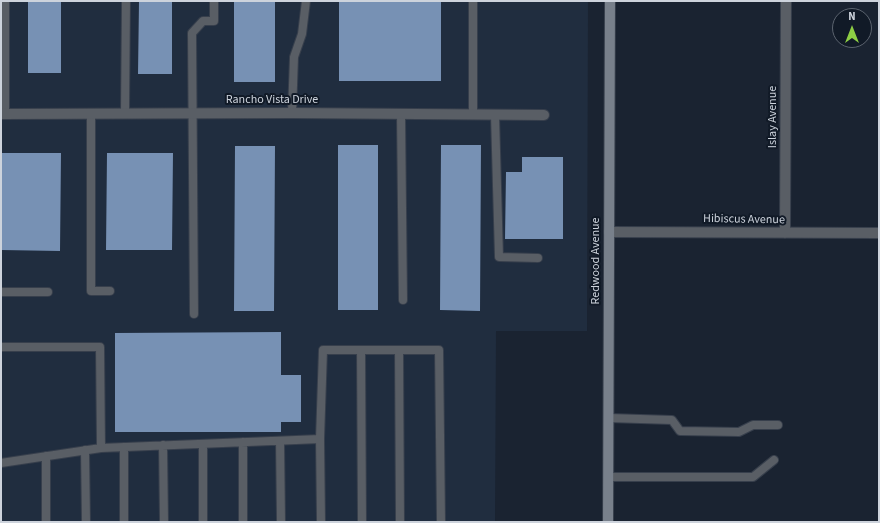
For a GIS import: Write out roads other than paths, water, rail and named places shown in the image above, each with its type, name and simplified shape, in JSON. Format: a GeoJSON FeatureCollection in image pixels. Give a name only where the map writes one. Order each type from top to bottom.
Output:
{"type":"FeatureCollection","features":[{"type":"Feature","properties":{"kind":"street","name":"Redwood Avenue"},"geometry":{"type":"LineString","coordinates":[[608,522],[610,1]]}},
{"type":"Feature","properties":{"kind":"street","name":"Islay Avenue"},"geometry":{"type":"LineString","coordinates":[[785,233],[786,1]]}},
{"type":"Feature","properties":{"kind":"street","name":"Rancho Vista Drive"},"geometry":{"type":"LineString","coordinates":[[3,114],[292,113],[544,116]]}},
{"type":"Feature","properties":{"kind":"street","name":"Hibiscus Avenue"},"geometry":{"type":"LineString","coordinates":[[609,232],[879,233]]}},
{"type":"Feature","properties":{"kind":"lane"},"geometry":{"type":"LineString","coordinates":[[3,114],[5,1]]}},
{"type":"Feature","properties":{"kind":"lane"},"geometry":{"type":"LineString","coordinates":[[125,113],[126,1]]}},
{"type":"Feature","properties":{"kind":"lane"},"geometry":{"type":"LineString","coordinates":[[194,314],[192,33],[203,21],[214,21],[214,1]]}},
{"type":"Feature","properties":{"kind":"lane"},"geometry":{"type":"LineString","coordinates":[[292,113],[294,57],[302,34],[306,1]]}},
{"type":"Feature","properties":{"kind":"lane"},"geometry":{"type":"LineString","coordinates":[[473,1],[473,115]]}},
{"type":"Feature","properties":{"kind":"lane"},"geometry":{"type":"LineString","coordinates":[[91,113],[91,291],[110,291]]}},
{"type":"Feature","properties":{"kind":"lane"},"geometry":{"type":"LineString","coordinates":[[401,115],[403,300]]}},
{"type":"Feature","properties":{"kind":"lane"},"geometry":{"type":"LineString","coordinates":[[495,115],[499,257],[538,258]]}},
{"type":"Feature","properties":{"kind":"lane"},"geometry":{"type":"LineString","coordinates":[[1,292],[48,292]]}},
{"type":"Feature","properties":{"kind":"lane"},"geometry":{"type":"LineString","coordinates":[[1,347],[100,347],[101,448]]}},
{"type":"Feature","properties":{"kind":"lane"},"geometry":{"type":"LineString","coordinates":[[321,522],[320,439],[323,350],[439,350],[441,522]]}},
{"type":"Feature","properties":{"kind":"lane"},"geometry":{"type":"LineString","coordinates":[[361,350],[362,522]]}},
{"type":"Feature","properties":{"kind":"lane"},"geometry":{"type":"LineString","coordinates":[[399,350],[400,522]]}},
{"type":"Feature","properties":{"kind":"lane"},"geometry":{"type":"LineString","coordinates":[[608,418],[672,420],[680,431],[739,432],[753,424],[778,425]]}},
{"type":"Feature","properties":{"kind":"lane"},"geometry":{"type":"LineString","coordinates":[[1,463],[101,448],[320,439]]}},
{"type":"Feature","properties":{"kind":"lane"},"geometry":{"type":"LineString","coordinates":[[280,441],[280,522]]}},
{"type":"Feature","properties":{"kind":"lane"},"geometry":{"type":"LineString","coordinates":[[243,442],[244,522]]}},
{"type":"Feature","properties":{"kind":"lane"},"geometry":{"type":"LineString","coordinates":[[203,444],[203,522]]}},
{"type":"Feature","properties":{"kind":"lane"},"geometry":{"type":"LineString","coordinates":[[163,445],[164,522]]}},
{"type":"Feature","properties":{"kind":"lane"},"geometry":{"type":"LineString","coordinates":[[124,447],[124,522]]}},
{"type":"Feature","properties":{"kind":"lane"},"geometry":{"type":"LineString","coordinates":[[86,450],[86,522]]}},
{"type":"Feature","properties":{"kind":"lane"},"geometry":{"type":"LineString","coordinates":[[46,456],[46,522]]}},
{"type":"Feature","properties":{"kind":"lane"},"geometry":{"type":"LineString","coordinates":[[608,477],[753,477],[774,460]]}}]}
